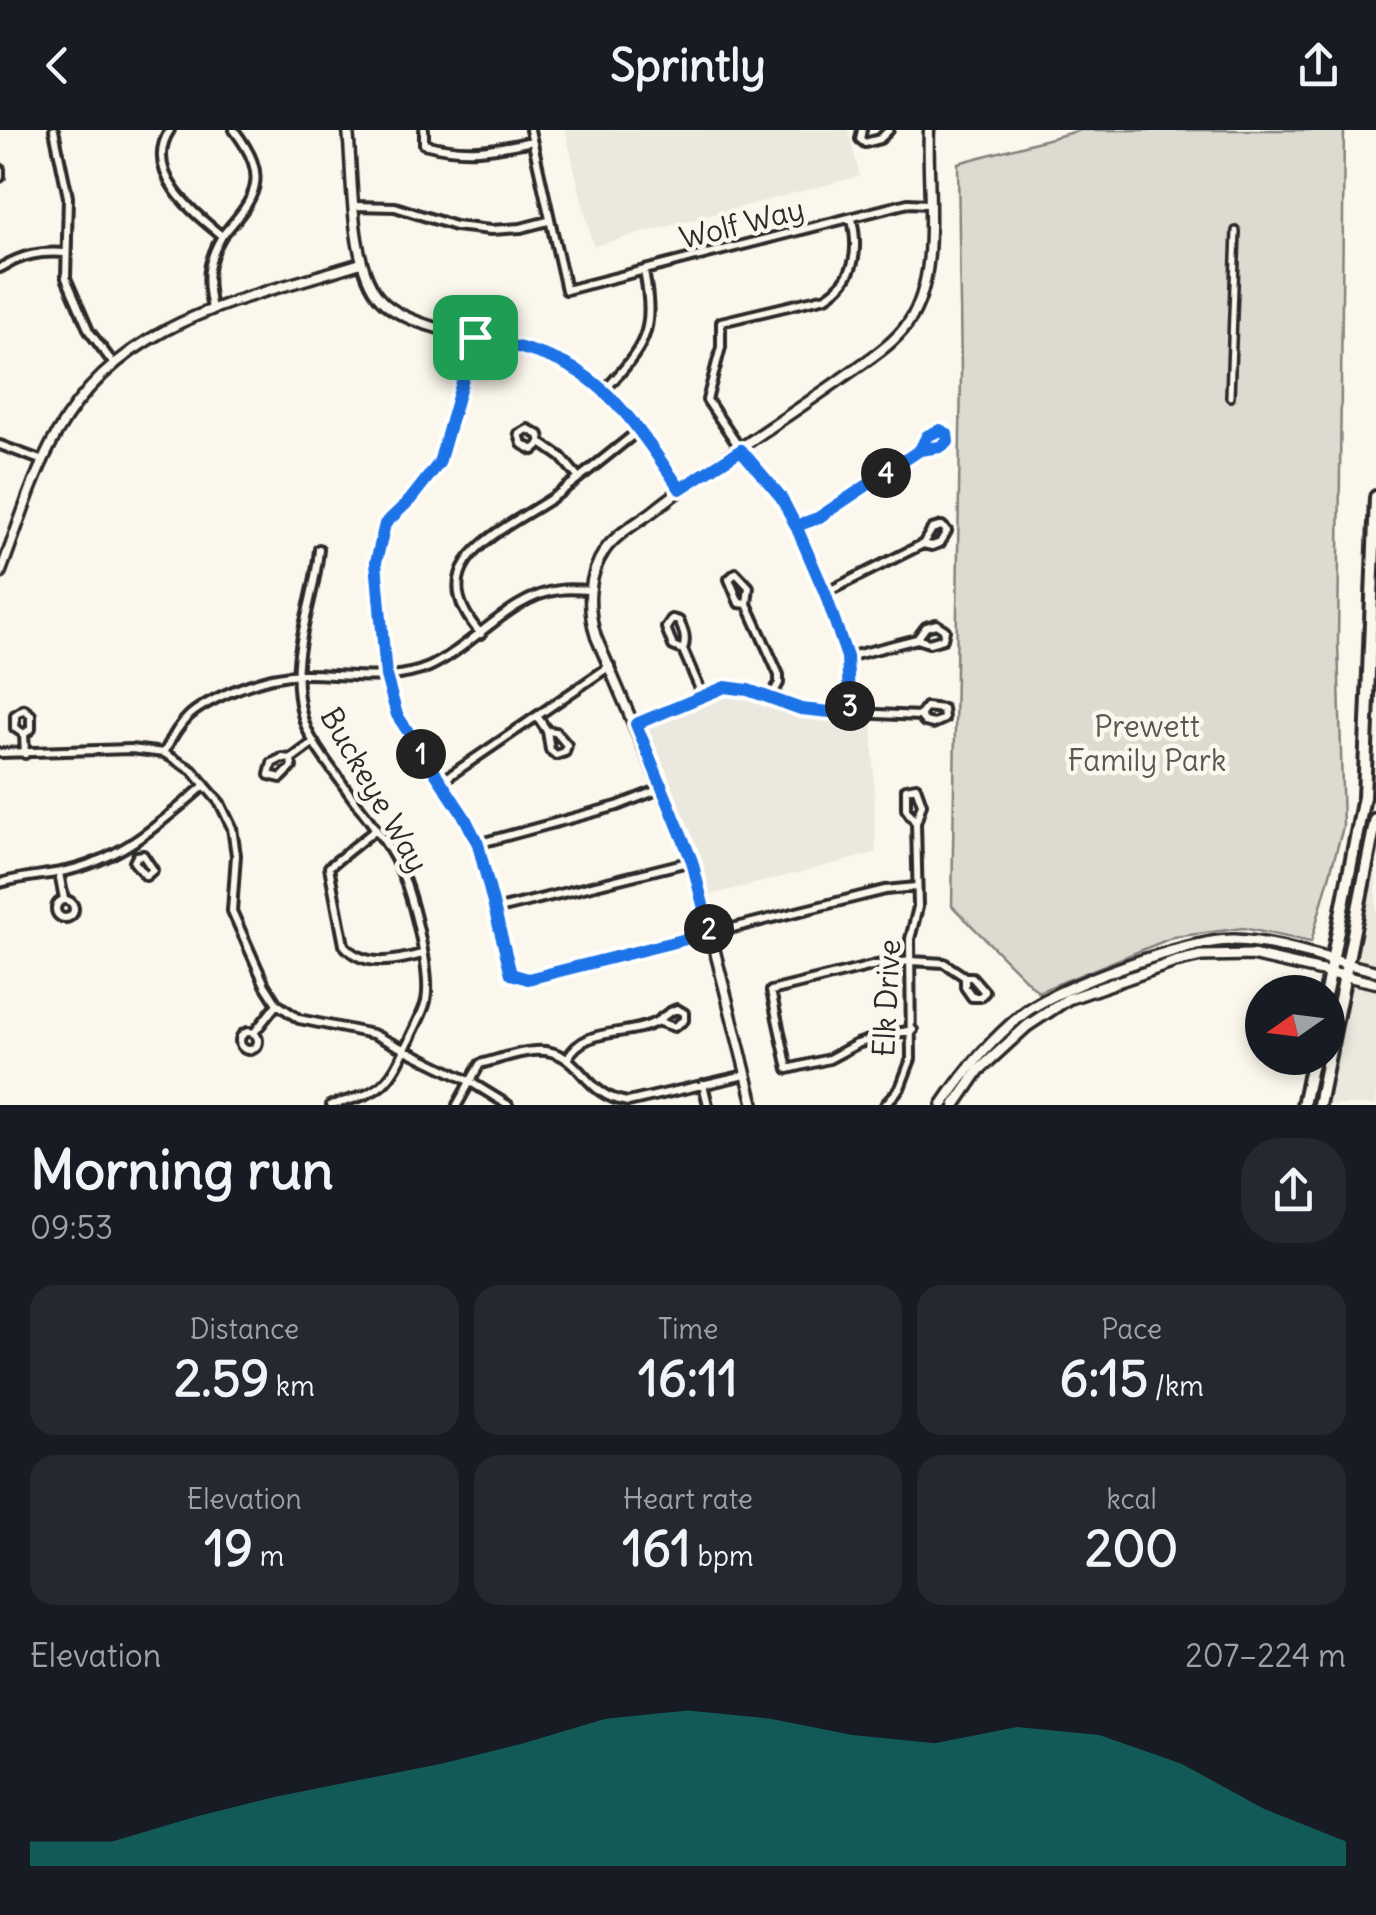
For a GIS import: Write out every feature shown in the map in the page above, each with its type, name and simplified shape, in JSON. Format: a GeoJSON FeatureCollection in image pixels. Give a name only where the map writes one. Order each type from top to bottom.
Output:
{"type":"FeatureCollection","features":[{"type":"Feature","properties":{"kind":"main road"},"geometry":{"type":"LineString","coordinates":[[1331,973],[1364,796],[1376,497]]}},
{"type":"Feature","properties":{"kind":"main road"},"geometry":{"type":"LineString","coordinates":[[1344,975],[1376,819]]}},
{"type":"Feature","properties":{"kind":"main road"},"geometry":{"type":"LineString","coordinates":[[942,1105],[962,1076],[1025,1012],[1060,993],[1173,950],[1231,940],[1347,964]]}},
{"type":"Feature","properties":{"kind":"main road"},"geometry":{"type":"LineString","coordinates":[[955,1105],[978,1070],[1027,1026],[1068,1000],[1175,962],[1226,954],[1252,955],[1340,975]]}},
{"type":"Feature","properties":{"kind":"main road"},"geometry":{"type":"LineString","coordinates":[[1303,1105],[1309,1075]]}},
{"type":"Feature","properties":{"kind":"main road"},"geometry":{"type":"LineString","coordinates":[[1319,1105],[1325,1075]]}},
{"type":"Feature","properties":{"kind":"street"},"geometry":{"type":"LineString","coordinates":[[54,130],[68,197],[66,278],[89,331],[113,364]]}},
{"type":"Feature","properties":{"kind":"street"},"geometry":{"type":"LineString","coordinates":[[170,130],[163,141],[174,193],[222,236]]}},
{"type":"Feature","properties":{"kind":"street"},"geometry":{"type":"LineString","coordinates":[[212,310],[206,282],[209,258],[256,191],[254,168],[234,130]]}},
{"type":"Feature","properties":{"kind":"street"},"geometry":{"type":"LineString","coordinates":[[348,130],[361,263],[382,301],[415,321],[521,347],[566,364],[604,391],[680,489]]}},
{"type":"Feature","properties":{"kind":"street"},"geometry":{"type":"LineString","coordinates":[[424,130],[424,144],[453,151],[480,152],[533,141]]}},
{"type":"Feature","properties":{"kind":"street"},"geometry":{"type":"LineString","coordinates":[[355,206],[394,206],[454,226],[490,230],[548,221],[530,130]]}},
{"type":"Feature","properties":{"kind":"street"},"geometry":{"type":"LineString","coordinates":[[862,130],[860,140],[865,144],[889,130]]}},
{"type":"Feature","properties":{"kind":"street"},"geometry":{"type":"LineString","coordinates":[[754,1105],[692,861],[589,615],[590,590],[606,547],[680,489],[882,349],[906,326],[920,302],[927,270],[929,130]]}},
{"type":"Feature","properties":{"kind":"street"},"geometry":{"type":"LineString","coordinates":[[0,169],[0,177]]}},
{"type":"Feature","properties":{"kind":"street","name":"Wolf Way"},"geometry":{"type":"LineString","coordinates":[[548,221],[566,290],[908,203],[928,204]]}},
{"type":"Feature","properties":{"kind":"street"},"geometry":{"type":"LineString","coordinates":[[850,714],[847,657],[796,526],[781,497],[741,450],[707,400],[721,347],[722,322],[826,297],[839,289],[856,260],[852,219]]}},
{"type":"Feature","properties":{"kind":"street"},"geometry":{"type":"LineString","coordinates":[[1230,398],[1236,231]]}},
{"type":"Feature","properties":{"kind":"street"},"geometry":{"type":"LineString","coordinates":[[0,268],[42,251],[65,253]]}},
{"type":"Feature","properties":{"kind":"street"},"geometry":{"type":"LineString","coordinates":[[0,574],[43,461],[76,407],[113,364],[159,331],[361,263]]}},
{"type":"Feature","properties":{"kind":"street"},"geometry":{"type":"LineString","coordinates":[[604,391],[646,338],[652,308],[644,271]]}},
{"type":"Feature","properties":{"kind":"street"},"geometry":{"type":"LineString","coordinates":[[475,337],[439,463],[385,524],[376,562],[386,676],[397,715],[442,780],[478,844],[511,974],[528,979],[885,890],[916,886]]}},
{"type":"Feature","properties":{"kind":"street"},"geometry":{"type":"LineString","coordinates":[[481,634],[461,602],[458,581],[466,560],[484,540],[558,494],[638,431]]}},
{"type":"Feature","properties":{"kind":"street"},"geometry":{"type":"LineString","coordinates":[[0,444],[43,461]]}},
{"type":"Feature","properties":{"kind":"street"},"geometry":{"type":"LineString","coordinates":[[541,444],[561,456],[578,477]]}},
{"type":"Feature","properties":{"kind":"street"},"geometry":{"type":"LineString","coordinates":[[796,526],[818,518],[920,450]]}},
{"type":"Feature","properties":{"kind":"street"},"geometry":{"type":"LineString","coordinates":[[825,593],[923,544]]}},
{"type":"Feature","properties":{"kind":"street","name":"Buckeye Way"},"geometry":{"type":"LineString","coordinates":[[319,550],[317,573],[298,644],[302,717],[314,742],[395,858],[406,880],[428,982],[425,1005],[390,1080],[372,1095],[330,1105]]}},
{"type":"Feature","properties":{"kind":"street"},"geometry":{"type":"LineString","coordinates":[[747,604],[739,603],[730,585],[728,579],[736,573],[749,587],[747,604],[778,675],[770,698]]}},
{"type":"Feature","properties":{"kind":"street"},"geometry":{"type":"LineString","coordinates":[[164,753],[177,726],[196,707],[264,679],[298,674],[386,676],[430,666],[525,601],[558,590],[590,590]]}},
{"type":"Feature","properties":{"kind":"street"},"geometry":{"type":"LineString","coordinates":[[683,650],[673,646],[666,628],[672,618],[684,630],[683,650],[702,694]]}},
{"type":"Feature","properties":{"kind":"street"},"geometry":{"type":"LineString","coordinates":[[847,657],[917,639]]}},
{"type":"Feature","properties":{"kind":"street"},"geometry":{"type":"LineString","coordinates":[[442,780],[610,666]]}},
{"type":"Feature","properties":{"kind":"street"},"geometry":{"type":"LineString","coordinates":[[636,724],[702,694],[736,687],[801,709],[920,716]]}},
{"type":"Feature","properties":{"kind":"street"},"geometry":{"type":"LineString","coordinates":[[537,716],[547,731]]}},
{"type":"Feature","properties":{"kind":"street"},"geometry":{"type":"LineString","coordinates":[[24,734],[25,754]]}},
{"type":"Feature","properties":{"kind":"street"},"geometry":{"type":"LineString","coordinates":[[291,759],[314,742]]}},
{"type":"Feature","properties":{"kind":"street"},"geometry":{"type":"LineString","coordinates":[[0,753],[131,748],[164,753],[192,770],[220,803],[232,828],[236,855],[232,911],[235,923],[277,1004],[298,1019],[374,1034],[508,1105]]}},
{"type":"Feature","properties":{"kind":"street"},"geometry":{"type":"LineString","coordinates":[[0,883],[96,862],[129,847],[205,785]]}},
{"type":"Feature","properties":{"kind":"street","name":"Elk Drive"},"geometry":{"type":"LineString","coordinates":[[885,1105],[900,1088],[912,1059],[910,939],[918,907],[916,823],[922,804],[916,786],[910,786],[906,789],[906,809],[916,823]]}},
{"type":"Feature","properties":{"kind":"street"},"geometry":{"type":"LineString","coordinates":[[478,844],[617,806],[660,789]]}},
{"type":"Feature","properties":{"kind":"street"},"geometry":{"type":"LineString","coordinates":[[375,830],[329,867],[344,945],[350,953],[392,962],[422,954]]}},
{"type":"Feature","properties":{"kind":"street"},"geometry":{"type":"LineString","coordinates":[[129,847],[136,856]]}},
{"type":"Feature","properties":{"kind":"street"},"geometry":{"type":"LineString","coordinates":[[496,910],[692,861]]}},
{"type":"Feature","properties":{"kind":"street"},"geometry":{"type":"LineString","coordinates":[[59,872],[64,899]]}},
{"type":"Feature","properties":{"kind":"street"},"geometry":{"type":"LineString","coordinates":[[912,1030],[882,1036],[828,1060],[788,1069],[771,990],[876,965],[911,961],[944,963],[965,978]]}},
{"type":"Feature","properties":{"kind":"street"},"geometry":{"type":"LineString","coordinates":[[1347,964],[1376,971]]}},
{"type":"Feature","properties":{"kind":"street"},"geometry":{"type":"LineString","coordinates":[[1345,976],[1376,983]]}},
{"type":"Feature","properties":{"kind":"street"},"geometry":{"type":"LineString","coordinates":[[254,1034],[277,1004]]}},
{"type":"Feature","properties":{"kind":"street"},"geometry":{"type":"LineString","coordinates":[[566,1059],[574,1046],[588,1038],[657,1021]]}},
{"type":"Feature","properties":{"kind":"street"},"geometry":{"type":"LineString","coordinates":[[456,1105],[480,1064],[526,1052],[549,1051],[566,1059],[599,1092],[611,1100],[628,1103],[745,1075]]}},
{"type":"Feature","properties":{"kind":"street"},"geometry":{"type":"LineString","coordinates":[[703,1084],[708,1105]]}},
{"type":"Feature","properties":{"kind":"shaded area"},"geometry":{"type":"Polygon","coordinates":[[[565,130],[848,130],[860,176],[593,246],[565,130]]]}},
{"type":"Feature","properties":{"kind":"shaded area"},"geometry":{"type":"Polygon","coordinates":[[[723,695],[739,695],[816,718],[872,716],[876,853],[710,895],[701,859],[645,729],[723,695]]]}},
{"type":"Feature","properties":{"kind":"shaded area"},"geometry":{"type":"Polygon","coordinates":[[[1376,851],[1376,967],[1353,961],[1376,851]]]}},
{"type":"Feature","properties":{"kind":"shaded area"},"geometry":{"type":"Polygon","coordinates":[[[1349,982],[1376,988],[1376,1105],[1322,1105],[1329,1075],[1345,1075],[1345,1000],[1349,982]]]}},
{"type":"Feature","properties":{"kind":"green space","name":"Prewett Family Park"},"geometry":{"type":"Polygon","coordinates":[[[1081,130],[1344,130],[1338,641],[1343,827],[1311,942],[1243,928],[1174,937],[1038,992],[952,906],[961,374],[958,163],[1081,130]]]}},
{"type":"Feature","properties":{"kind":"route"},"geometry":{"type":"LineString","coordinates":[[475,337],[439,463],[385,524],[376,562],[386,676],[397,715],[442,780],[478,844],[511,974],[528,979],[710,933],[692,861],[636,724],[725,687],[748,690],[801,709],[850,714],[847,657],[796,526],[818,518],[920,450],[948,442],[947,434],[940,430],[927,436],[920,450],[818,518],[796,526],[781,497],[741,450],[680,489],[604,391],[566,364],[521,347],[475,337]]}}]}
